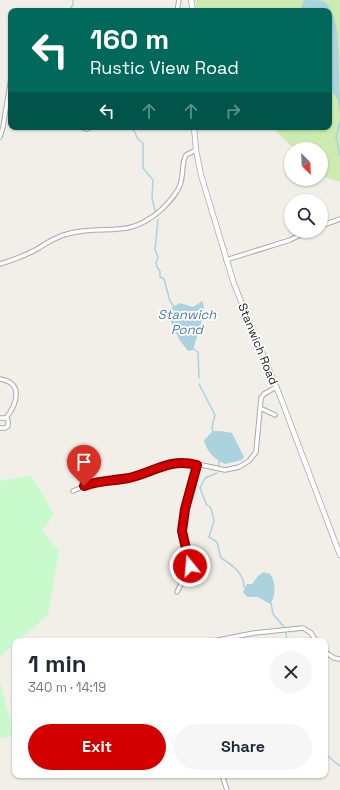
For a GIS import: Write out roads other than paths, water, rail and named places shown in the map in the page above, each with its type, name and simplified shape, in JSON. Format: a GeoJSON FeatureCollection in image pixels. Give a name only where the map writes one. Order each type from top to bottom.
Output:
{"type":"FeatureCollection","features":[{"type":"Feature","properties":{"kind":"street"},"geometry":{"type":"LineString","coordinates":[[0,138],[8,97]]}},
{"type":"Feature","properties":{"kind":"street","name":"Stanwich Road"},"geometry":{"type":"LineString","coordinates":[[194,130],[196,150],[226,260],[245,313],[276,387],[340,555]]}},
{"type":"Feature","properties":{"kind":"street"},"geometry":{"type":"LineString","coordinates":[[0,264],[25,256],[60,236],[86,231],[126,229],[146,222],[168,204],[181,183],[182,165],[186,155],[196,150]]}},
{"type":"Feature","properties":{"kind":"street"},"geometry":{"type":"LineString","coordinates":[[328,223],[340,219]]}},
{"type":"Feature","properties":{"kind":"street"},"geometry":{"type":"LineString","coordinates":[[226,260],[294,238]]}},
{"type":"Feature","properties":{"kind":"street"},"geometry":{"type":"LineString","coordinates":[[0,379],[8,381],[13,385],[16,396],[14,406],[6,418]]}},
{"type":"Feature","properties":{"kind":"street"},"geometry":{"type":"LineString","coordinates":[[73,491],[94,482],[140,475],[169,463],[188,462],[224,470],[239,467],[249,461],[256,452],[258,444],[260,408],[264,394],[276,387]]}},
{"type":"Feature","properties":{"kind":"street"},"geometry":{"type":"LineString","coordinates":[[260,408],[275,415]]}},
{"type":"Feature","properties":{"kind":"street"},"geometry":{"type":"LineString","coordinates":[[0,418],[6,418]]}},
{"type":"Feature","properties":{"kind":"street"},"geometry":{"type":"LineString","coordinates":[[0,428],[5,428],[8,426],[9,422],[6,418]]}},
{"type":"Feature","properties":{"kind":"street"},"geometry":{"type":"LineString","coordinates":[[177,592],[190,566],[182,531],[185,509],[197,465]]}},
{"type":"Feature","properties":{"kind":"street"},"geometry":{"type":"LineString","coordinates":[[231,638],[304,628],[311,632],[314,638]]}},
{"type":"Feature","properties":{"kind":"street"},"geometry":{"type":"LineString","coordinates":[[328,654],[334,658],[340,659]]}},
{"type":"Feature","properties":{"kind":"street"},"geometry":{"type":"LineString","coordinates":[[223,778],[227,790]]}},
{"type":"Feature","properties":{"kind":"water"},"geometry":{"type":"Polygon","coordinates":[[[304,0],[318,0],[325,2],[330,8],[301,8],[304,0]]]}},
{"type":"Feature","properties":{"kind":"water"},"geometry":{"type":"Polygon","coordinates":[[[332,13],[336,25],[338,45],[340,112],[337,98],[332,91],[332,13]]]}},
{"type":"Feature","properties":{"kind":"water","name":"Stanwich Pond"},"geometry":{"type":"Polygon","coordinates":[[[202,301],[204,310],[203,317],[193,350],[188,351],[180,341],[166,311],[180,303],[193,307],[202,301]]]}},
{"type":"Feature","properties":{"kind":"water"},"geometry":{"type":"Polygon","coordinates":[[[213,431],[232,433],[244,457],[242,460],[225,464],[212,455],[204,440],[213,431]]]}},
{"type":"Feature","properties":{"kind":"water"},"geometry":{"type":"Polygon","coordinates":[[[264,572],[270,574],[274,585],[274,593],[270,604],[258,597],[247,597],[243,592],[247,584],[252,584],[258,576],[264,572]]]}},
{"type":"Feature","properties":{"kind":"waterway"},"geometry":{"type":"LineString","coordinates":[[70,8],[73,5],[73,0]]}},
{"type":"Feature","properties":{"kind":"waterway"},"geometry":{"type":"LineString","coordinates":[[340,121],[336,138],[340,155]]}},
{"type":"Feature","properties":{"kind":"waterway"},"geometry":{"type":"LineString","coordinates":[[134,130],[138,139],[143,143],[143,168],[153,180],[152,197],[155,211]]}},
{"type":"Feature","properties":{"kind":"waterway"},"geometry":{"type":"LineString","coordinates":[[158,219],[155,250],[158,257],[156,263],[160,271],[160,277],[164,279],[170,301],[175,308]]}},
{"type":"Feature","properties":{"kind":"waterway"},"geometry":{"type":"LineString","coordinates":[[192,348],[198,352],[199,378]]}},
{"type":"Feature","properties":{"kind":"waterway"},"geometry":{"type":"LineString","coordinates":[[199,384],[215,415],[212,427],[213,434]]}},
{"type":"Feature","properties":{"kind":"waterway"},"geometry":{"type":"LineString","coordinates":[[219,461],[219,467]]}},
{"type":"Feature","properties":{"kind":"waterway"},"geometry":{"type":"LineString","coordinates":[[217,473],[205,478],[200,488],[206,504],[211,508],[214,521],[209,537],[217,542],[221,558],[229,563],[239,573],[242,577],[244,587],[246,588]]}},
{"type":"Feature","properties":{"kind":"waterway"},"geometry":{"type":"LineString","coordinates":[[271,603],[273,614],[284,627]]}},
{"type":"Feature","properties":{"kind":"waterway"},"geometry":{"type":"LineString","coordinates":[[286,633],[287,638]]}},
{"type":"Feature","properties":{"kind":"waterway"},"geometry":{"type":"LineString","coordinates":[[328,756],[340,766]]}}]}
